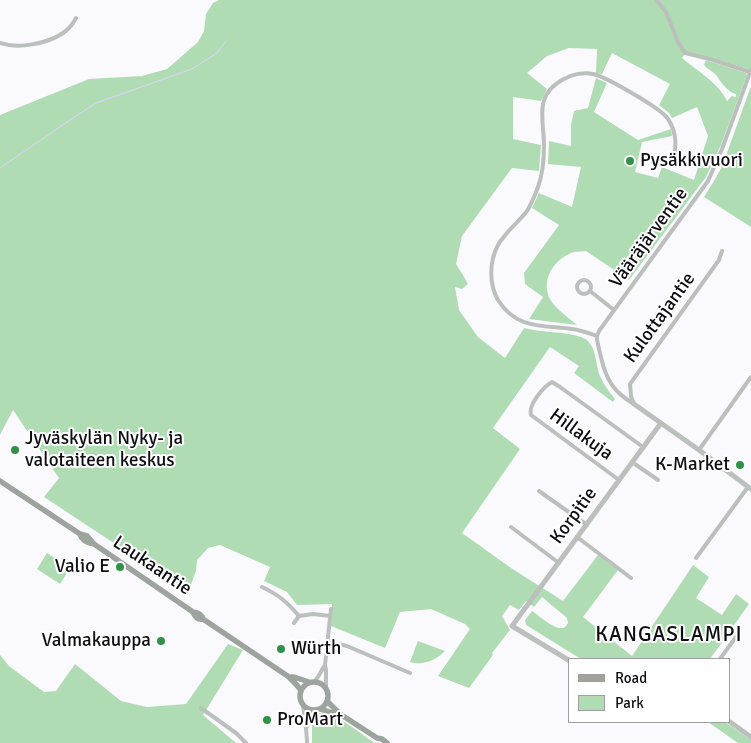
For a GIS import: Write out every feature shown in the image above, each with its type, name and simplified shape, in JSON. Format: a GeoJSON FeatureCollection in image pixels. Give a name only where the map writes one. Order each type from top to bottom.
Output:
{"type":"FeatureCollection","features":[{"type":"Feature","properties":{"kind":"main road","name":"Laukaantie"},"geometry":{"type":"LineString","coordinates":[[0,481],[80,534],[87,536],[94,544],[193,612],[202,616],[203,619],[289,677],[301,691]]}},
{"type":"Feature","properties":{"kind":"main road","name":"Laukaantie"},"geometry":{"type":"LineString","coordinates":[[289,677],[312,682]]}},
{"type":"Feature","properties":{"kind":"main road"},"geometry":{"type":"LineString","coordinates":[[317,709],[323,707],[328,701],[328,694],[326,687],[321,683],[312,682],[306,684],[301,691],[300,696],[303,704],[310,709],[340,714]]}},
{"type":"Feature","properties":{"kind":"main road"},"geometry":{"type":"LineString","coordinates":[[328,701],[340,714],[378,741],[382,739],[387,743]]}},
{"type":"Feature","properties":{"kind":"street"},"geometry":{"type":"LineString","coordinates":[[656,0],[666,12],[685,54],[751,71]]}},
{"type":"Feature","properties":{"kind":"street"},"geometry":{"type":"LineString","coordinates":[[0,43],[13,46],[50,40],[67,30],[76,18]]}},
{"type":"Feature","properties":{"kind":"street","name":"Vääräjärventie"},"geometry":{"type":"LineString","coordinates":[[597,336],[708,181],[751,71]]}},
{"type":"Feature","properties":{"kind":"street"},"geometry":{"type":"LineString","coordinates":[[670,165],[676,146],[673,130],[666,116],[657,109],[606,79],[593,74],[573,75],[552,86],[542,108],[544,161],[539,184],[528,210],[498,245],[491,266],[492,282],[503,307],[520,321],[542,327],[583,331],[597,336],[605,371],[617,392],[700,450],[750,488],[696,558]]}},
{"type":"Feature","properties":{"kind":"street","name":"Kulottajantie"},"geometry":{"type":"LineString","coordinates":[[634,404],[630,384],[719,260],[722,251]]}},
{"type":"Feature","properties":{"kind":"street"},"geometry":{"type":"LineString","coordinates":[[590,292],[614,310]]}},
{"type":"Feature","properties":{"kind":"street"},"geometry":{"type":"LineString","coordinates":[[700,450],[751,377]]}},
{"type":"Feature","properties":{"kind":"street","name":"Hillakuja"},"geometry":{"type":"LineString","coordinates":[[619,480],[531,415],[533,403],[547,385],[552,382],[644,447]]}},
{"type":"Feature","properties":{"kind":"street","name":"Korpitie"},"geometry":{"type":"LineString","coordinates":[[568,660],[512,626],[661,423]]}},
{"type":"Feature","properties":{"kind":"street"},"geometry":{"type":"LineString","coordinates":[[632,462],[658,480]]}},
{"type":"Feature","properties":{"kind":"street"},"geometry":{"type":"LineString","coordinates":[[539,491],[587,525]]}},
{"type":"Feature","properties":{"kind":"street"},"geometry":{"type":"LineString","coordinates":[[511,527],[559,563]]}},
{"type":"Feature","properties":{"kind":"street"},"geometry":{"type":"LineString","coordinates":[[577,537],[632,578]]}},
{"type":"Feature","properties":{"kind":"street"},"geometry":{"type":"LineString","coordinates":[[262,587],[276,593],[299,616]]}},
{"type":"Feature","properties":{"kind":"street"},"geometry":{"type":"LineString","coordinates":[[326,687],[325,665],[331,609]]}},
{"type":"Feature","properties":{"kind":"street"},"geometry":{"type":"LineString","coordinates":[[294,623],[299,616],[313,614],[330,616]]}},
{"type":"Feature","properties":{"kind":"street"},"geometry":{"type":"LineString","coordinates":[[721,658],[738,634]]}},
{"type":"Feature","properties":{"kind":"street"},"geometry":{"type":"LineString","coordinates":[[328,642],[347,646],[410,672]]}},
{"type":"Feature","properties":{"kind":"street"},"geometry":{"type":"LineString","coordinates":[[312,682],[320,675],[325,665]]}},
{"type":"Feature","properties":{"kind":"street"},"geometry":{"type":"LineString","coordinates":[[303,704],[308,743]]}},
{"type":"Feature","properties":{"kind":"street"},"geometry":{"type":"LineString","coordinates":[[201,708],[236,733],[246,743]]}},
{"type":"Feature","properties":{"kind":"street"},"geometry":{"type":"LineString","coordinates":[[307,730],[310,716],[317,709]]}},
{"type":"Feature","properties":{"kind":"street"},"geometry":{"type":"LineString","coordinates":[[731,723],[751,737]]}},
{"type":"Feature","properties":{"kind":"green space"},"geometry":{"type":"Polygon","coordinates":[[[219,0],[751,0],[751,70],[709,57],[685,54],[682,58],[713,82],[727,101],[732,96],[736,97],[736,94],[727,89],[716,75],[704,65],[706,60],[746,73],[747,75],[721,145],[706,177],[629,280],[586,251],[571,253],[555,264],[549,275],[547,287],[549,298],[552,302],[577,325],[529,319],[543,297],[525,284],[524,273],[559,225],[532,208],[539,193],[572,207],[581,167],[548,164],[549,141],[571,146],[571,125],[574,111],[588,108],[596,78],[607,83],[594,112],[638,140],[671,129],[672,136],[642,142],[635,172],[658,178],[662,167],[694,180],[708,136],[697,107],[672,118],[659,105],[670,84],[612,53],[602,74],[596,73],[597,49],[569,48],[547,56],[527,73],[547,89],[541,101],[513,97],[513,139],[541,145],[539,171],[512,168],[462,236],[456,264],[468,284],[462,289],[455,287],[459,310],[478,337],[505,358],[524,328],[581,337],[593,348],[600,376],[615,399],[613,402],[574,373],[579,366],[550,347],[493,428],[520,449],[462,533],[511,568],[563,601],[598,555],[618,570],[583,617],[632,656],[693,565],[709,577],[696,598],[722,615],[736,594],[749,604],[711,658],[579,658],[526,625],[525,620],[532,611],[558,628],[564,627],[568,623],[567,618],[542,597],[534,607],[526,601],[519,610],[510,605],[502,616],[510,630],[469,688],[438,676],[470,629],[465,624],[431,609],[400,612],[385,648],[331,626],[332,604],[297,605],[287,592],[264,581],[270,567],[220,545],[208,548],[197,560],[196,571],[188,592],[44,497],[59,478],[13,410],[0,435],[0,115],[89,79],[142,76],[167,69],[198,42],[204,31],[206,14],[213,3],[219,0]]]}},
{"type":"Feature","properties":{"kind":"green space"},"geometry":{"type":"Polygon","coordinates":[[[751,86],[751,227],[704,197],[723,164],[751,86]]]}},
{"type":"Feature","properties":{"kind":"green space"},"geometry":{"type":"Polygon","coordinates":[[[47,553],[70,568],[60,584],[37,569],[47,553]]]}},
{"type":"Feature","properties":{"kind":"green space"},"geometry":{"type":"Polygon","coordinates":[[[418,641],[445,651],[429,661],[420,663],[410,662],[418,641]]]}},
{"type":"Feature","properties":{"kind":"green space"},"geometry":{"type":"Polygon","coordinates":[[[228,644],[243,650],[203,715],[236,743],[0,743],[0,655],[9,666],[44,692],[56,691],[75,664],[121,701],[147,707],[186,704],[228,644]]]}},
{"type":"Feature","properties":{"kind":"green space"},"geometry":{"type":"Polygon","coordinates":[[[320,713],[342,720],[375,743],[312,743],[312,720],[316,714],[320,713]]]}},
{"type":"Feature","properties":{"kind":"green space"},"geometry":{"type":"Polygon","coordinates":[[[709,723],[726,723],[751,740],[751,743],[738,743],[709,723]]]}},
{"type":"Feature","properties":{"kind":"waterway"},"geometry":{"type":"LineString","coordinates":[[0,168],[96,103],[192,69],[217,53],[226,41]]}},
{"type":"Feature","properties":{"kind":"place","name":"Pysäkkivuori"},"geometry":{"type":"Point","coordinates":[630,161]}},
{"type":"Feature","properties":{"kind":"place","name":"Jyväskylän Nyky- ja valotaiteen keskus"},"geometry":{"type":"Point","coordinates":[15,450]}},
{"type":"Feature","properties":{"kind":"place","name":"K-Market"},"geometry":{"type":"Point","coordinates":[740,465]}},
{"type":"Feature","properties":{"kind":"place","name":"Valio E"},"geometry":{"type":"Point","coordinates":[120,567]}},
{"type":"Feature","properties":{"kind":"place","name":"Valmakauppa"},"geometry":{"type":"Point","coordinates":[161,641]}},
{"type":"Feature","properties":{"kind":"place","name":"Würth"},"geometry":{"type":"Point","coordinates":[281,649]}},
{"type":"Feature","properties":{"kind":"place","name":"ProMart"},"geometry":{"type":"Point","coordinates":[267,720]}},
{"type":"Feature","properties":{"kind":"district","name":"KANGASLAMPI"},"geometry":{"type":"Point","coordinates":[669,635]}}]}
